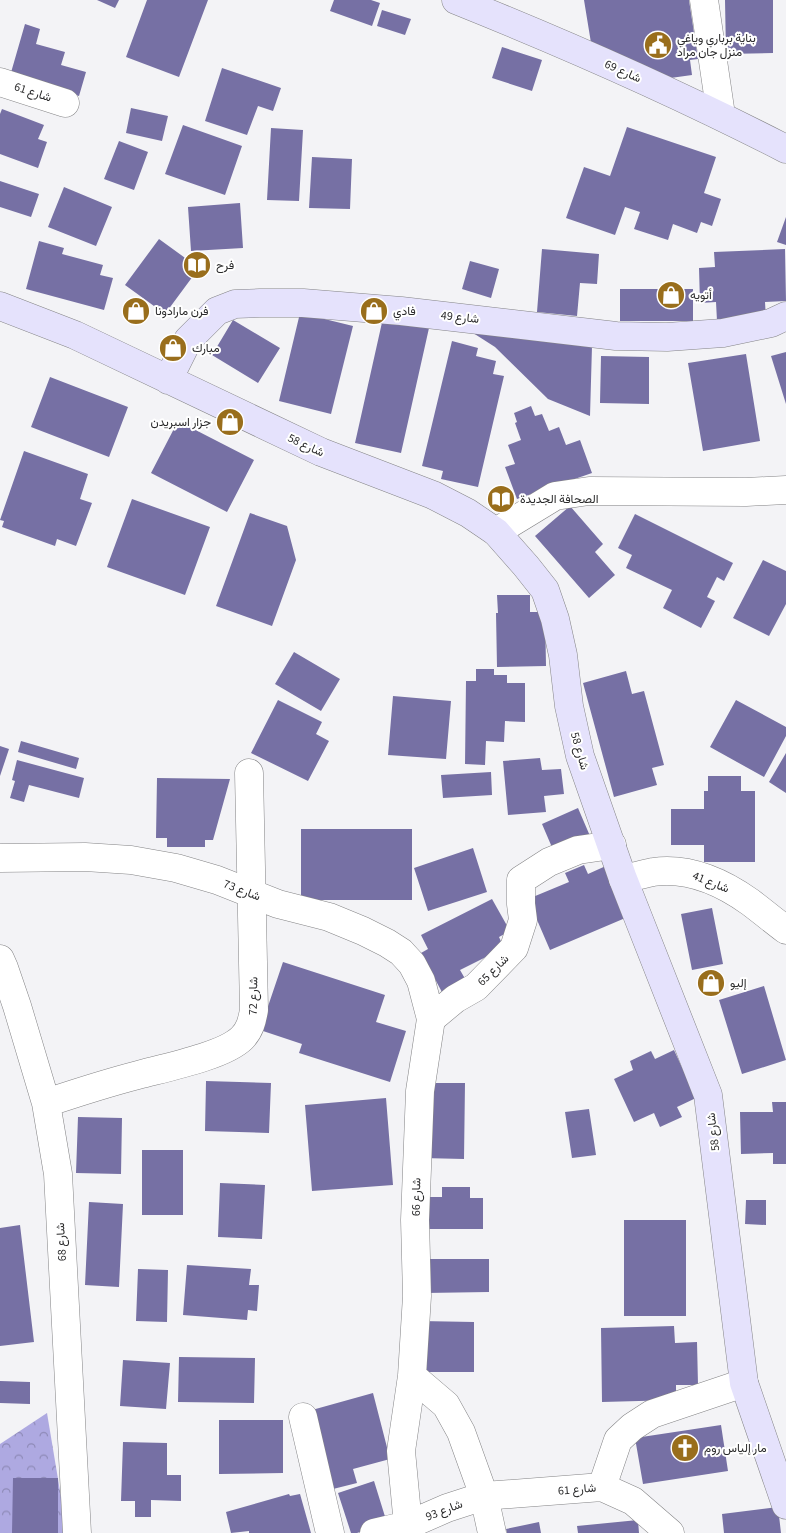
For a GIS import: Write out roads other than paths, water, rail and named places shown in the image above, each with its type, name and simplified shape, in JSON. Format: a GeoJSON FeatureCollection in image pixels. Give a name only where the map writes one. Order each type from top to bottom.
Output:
{"type":"FeatureCollection","features":[{"type":"Feature","properties":{"kind":"street","name":"شارع 69"},"geometry":{"type":"LineString","coordinates":[[456,0],[625,71],[721,115],[786,149]]}},
{"type":"Feature","properties":{"kind":"street"},"geometry":{"type":"LineString","coordinates":[[704,0],[721,115]]}},
{"type":"Feature","properties":{"kind":"street","name":"شارع 61"},"geometry":{"type":"LineString","coordinates":[[0,82],[65,103]]}},
{"type":"Feature","properties":{"kind":"street","name":"شارع 49"},"geometry":{"type":"LineString","coordinates":[[168,380],[188,340],[217,310],[235,304],[302,303],[401,310],[608,335],[667,337],[723,334],[771,323],[786,316]]}},
{"type":"Feature","properties":{"kind":"street","name":"شارع 58"},"geometry":{"type":"LineString","coordinates":[[0,306],[75,335],[320,452],[433,496],[468,513],[496,532],[545,590],[555,619],[563,655],[569,706],[580,756],[623,879],[708,1095],[744,1383],[786,1505]]}},
{"type":"Feature","properties":{"kind":"street"},"geometry":{"type":"LineString","coordinates":[[496,532],[555,496],[589,491],[746,492],[786,490]]}},
{"type":"Feature","properties":{"kind":"street","name":"شارع 72"},"geometry":{"type":"LineString","coordinates":[[46,1103],[210,1055],[242,1038],[251,1025],[254,1010],[249,773]]}},
{"type":"Feature","properties":{"kind":"street","name":"شارع 65"},"geometry":{"type":"LineString","coordinates":[[431,1019],[454,999],[476,988],[514,948],[523,920],[520,904],[521,880],[550,862],[578,850],[612,845]]}},
{"type":"Feature","properties":{"kind":"street","name":"شارع 73"},"geometry":{"type":"LineString","coordinates":[[0,858],[85,857],[131,860],[176,868],[217,880],[278,904],[329,917],[379,939],[401,952],[412,964],[420,981],[431,1019]]}},
{"type":"Feature","properties":{"kind":"street","name":"شارع 41"},"geometry":{"type":"LineString","coordinates":[[623,879],[654,872],[682,871],[705,878],[733,891],[786,930]]}},
{"type":"Feature","properties":{"kind":"street","name":"شارع 68"},"geometry":{"type":"LineString","coordinates":[[0,959],[17,1006],[46,1103],[58,1174],[77,1533]]}},
{"type":"Feature","properties":{"kind":"street","name":"شارع 66"},"geometry":{"type":"LineString","coordinates":[[408,1525],[401,1451],[412,1376],[417,1296],[415,1220],[420,1091],[431,1019]]}},
{"type":"Feature","properties":{"kind":"street"},"geometry":{"type":"LineString","coordinates":[[412,1376],[446,1405],[461,1432],[484,1496],[492,1533]]}},
{"type":"Feature","properties":{"kind":"street","name":"شارع 61"},"geometry":{"type":"LineString","coordinates":[[484,1496],[602,1488],[618,1440],[632,1427],[652,1414],[744,1383]]}},
{"type":"Feature","properties":{"kind":"street"},"geometry":{"type":"LineString","coordinates":[[303,1417],[330,1533]]}},
{"type":"Feature","properties":{"kind":"street"},"geometry":{"type":"LineString","coordinates":[[602,1488],[633,1502],[670,1533]]}},
{"type":"Feature","properties":{"kind":"street","name":"شارع 93"},"geometry":{"type":"LineString","coordinates":[[374,1533],[408,1525],[447,1508],[484,1496]]}},
{"type":"Feature","properties":{"kind":"place","name":"بناية برباري وياغي منزل جان مراد"},"geometry":{"type":"Point","coordinates":[658,45]}},
{"type":"Feature","properties":{"kind":"place","name":"فرح"},"geometry":{"type":"Point","coordinates":[197,265]}},
{"type":"Feature","properties":{"kind":"place","name":"أتويه"},"geometry":{"type":"Point","coordinates":[671,295]}},
{"type":"Feature","properties":{"kind":"place","name":"فرن مارادونا"},"geometry":{"type":"Point","coordinates":[136,311]}},
{"type":"Feature","properties":{"kind":"place","name":"فادي"},"geometry":{"type":"Point","coordinates":[374,311]}},
{"type":"Feature","properties":{"kind":"place","name":"مبارك"},"geometry":{"type":"Point","coordinates":[173,348]}},
{"type":"Feature","properties":{"kind":"place","name":"جزار اسبريدن"},"geometry":{"type":"Point","coordinates":[230,422]}},
{"type":"Feature","properties":{"kind":"place","name":"الصحافة الجديدة"},"geometry":{"type":"Point","coordinates":[501,499]}},
{"type":"Feature","properties":{"kind":"place","name":"إليو"},"geometry":{"type":"Point","coordinates":[711,983]}},
{"type":"Feature","properties":{"kind":"place","name":"مار إلياس روم"},"geometry":{"type":"Point","coordinates":[685,1448]}}]}
